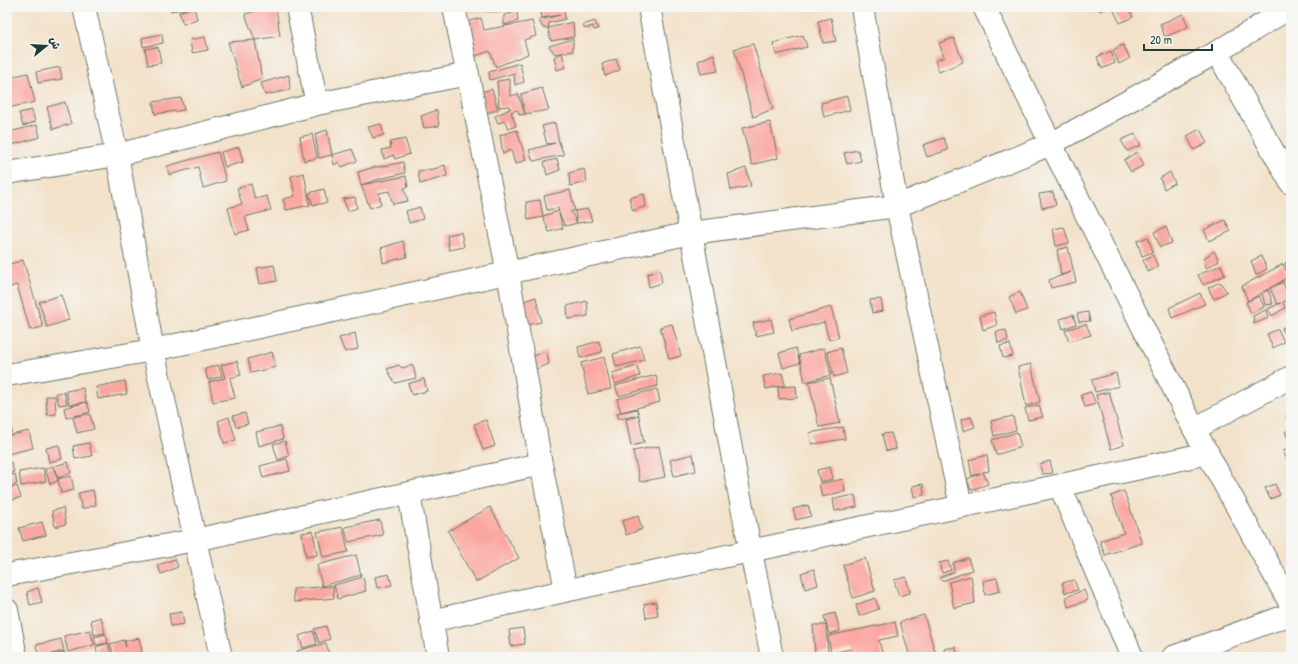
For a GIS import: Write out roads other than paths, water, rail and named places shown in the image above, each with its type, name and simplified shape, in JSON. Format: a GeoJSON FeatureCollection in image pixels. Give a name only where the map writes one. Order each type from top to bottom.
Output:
{"type":"FeatureCollection","features":[{"type":"Feature","properties":{"kind":"street"},"geometry":{"type":"LineString","coordinates":[[84,7],[117,155],[153,350],[220,657]]}},
{"type":"Feature","properties":{"kind":"street"},"geometry":{"type":"LineString","coordinates":[[297,7],[317,104]]}},
{"type":"Feature","properties":{"kind":"street"},"geometry":{"type":"LineString","coordinates":[[454,7],[508,273],[541,464],[566,590]]}},
{"type":"Feature","properties":{"kind":"street"},"geometry":{"type":"LineString","coordinates":[[649,7],[750,550],[772,657]]}},
{"type":"Feature","properties":{"kind":"street"},"geometry":{"type":"LineString","coordinates":[[862,7],[897,206],[961,506]]}},
{"type":"Feature","properties":{"kind":"street"},"geometry":{"type":"LineString","coordinates":[[984,7],[1194,429],[1291,605]]}},
{"type":"Feature","properties":{"kind":"street"},"geometry":{"type":"LineString","coordinates":[[7,375],[153,350],[691,233],[897,206],[1051,144],[1217,52],[1291,7]]}},
{"type":"Feature","properties":{"kind":"street"},"geometry":{"type":"LineString","coordinates":[[1217,52],[1285,160],[1291,183]]}},
{"type":"Feature","properties":{"kind":"street"},"geometry":{"type":"LineString","coordinates":[[7,173],[117,155],[317,104],[468,74]]}},
{"type":"Feature","properties":{"kind":"street"},"geometry":{"type":"LineString","coordinates":[[1194,429],[1291,377]]}},
{"type":"Feature","properties":{"kind":"street"},"geometry":{"type":"LineString","coordinates":[[431,621],[750,550],[1060,486],[1208,453]]}},
{"type":"Feature","properties":{"kind":"street"},"geometry":{"type":"LineString","coordinates":[[7,575],[195,540],[541,464]]}},
{"type":"Feature","properties":{"kind":"street"},"geometry":{"type":"LineString","coordinates":[[1060,486],[1132,657]]}},
{"type":"Feature","properties":{"kind":"street"},"geometry":{"type":"LineString","coordinates":[[409,494],[438,657]]}},
{"type":"Feature","properties":{"kind":"street"},"geometry":{"type":"LineString","coordinates":[[7,610],[16,657]]}},
{"type":"Feature","properties":{"kind":"street"},"geometry":{"type":"LineString","coordinates":[[1173,657],[1291,614]]}}]}
